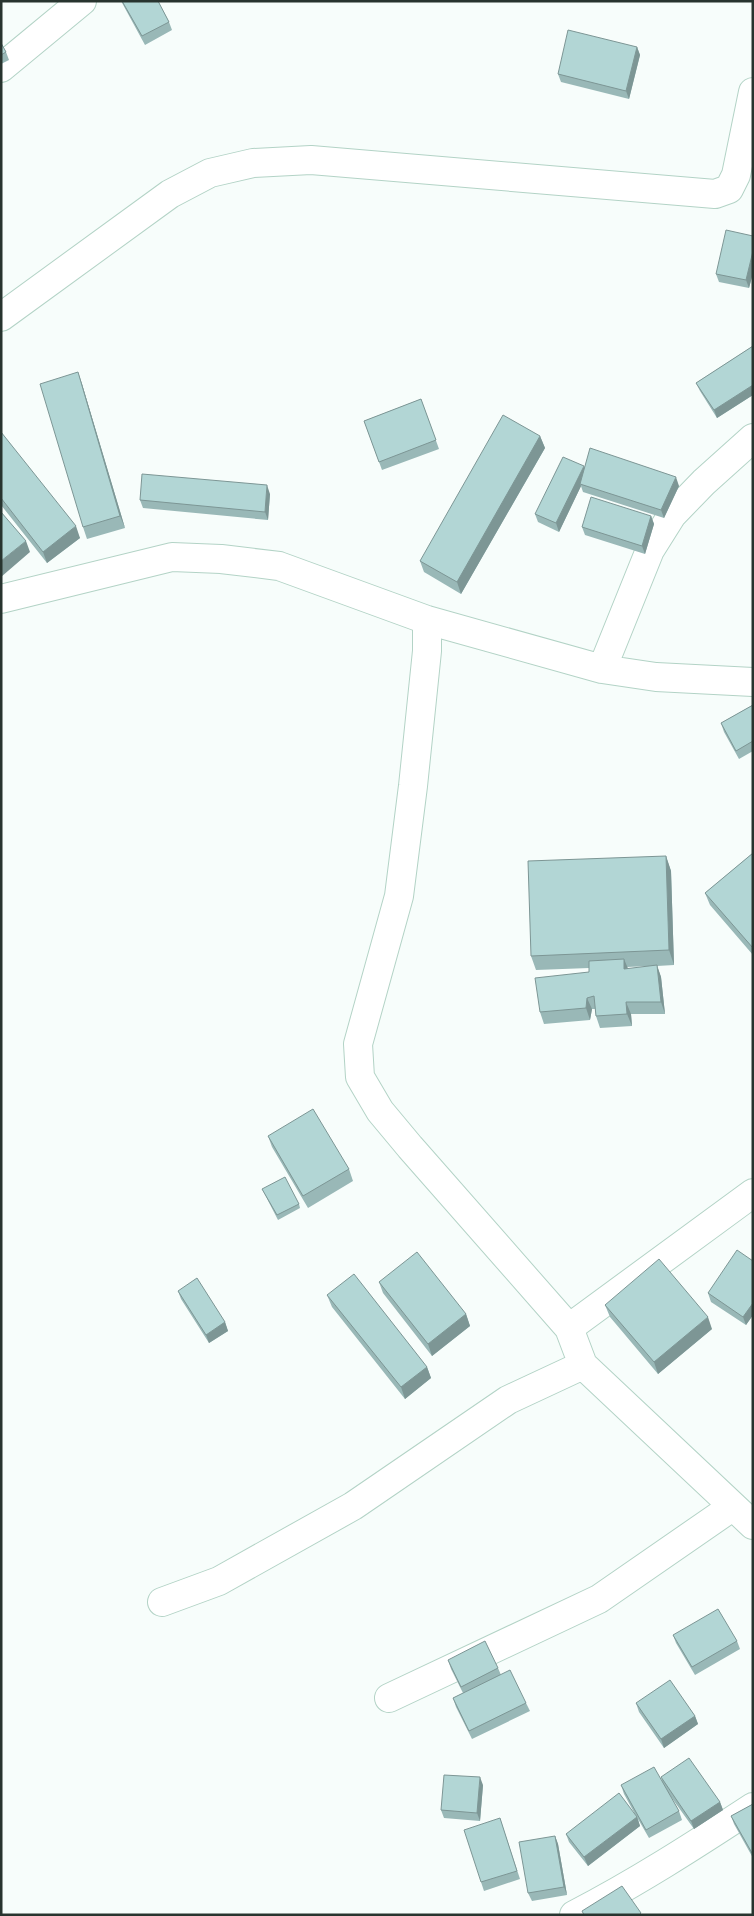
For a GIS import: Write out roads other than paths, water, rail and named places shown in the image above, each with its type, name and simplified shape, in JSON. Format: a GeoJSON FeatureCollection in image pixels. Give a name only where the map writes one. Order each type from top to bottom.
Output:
{"type":"FeatureCollection","features":[{"type":"Feature","properties":{"kind":"street"},"geometry":{"type":"LineString","coordinates":[[1,68],[82,1]]}},
{"type":"Feature","properties":{"kind":"street"},"geometry":{"type":"LineString","coordinates":[[1,317],[170,194],[210,173],[253,163],[311,160],[715,194],[729,189],[736,175],[753,92]]}},
{"type":"Feature","properties":{"kind":"street"},"geometry":{"type":"LineString","coordinates":[[602,669],[650,550],[672,515],[704,482],[753,438]]}},
{"type":"Feature","properties":{"kind":"street"},"geometry":{"type":"LineString","coordinates":[[1,600],[172,557],[221,559],[279,566],[427,620],[602,669],[656,677],[753,682]]}},
{"type":"Feature","properties":{"kind":"street"},"geometry":{"type":"LineString","coordinates":[[427,620],[426,651],[413,786],[399,896],[358,1044],[360,1077],[380,1111],[568,1328],[583,1364],[753,1525]]}},
{"type":"Feature","properties":{"kind":"street"},"geometry":{"type":"LineString","coordinates":[[568,1328],[753,1193]]}},
{"type":"Feature","properties":{"kind":"street"},"geometry":{"type":"LineString","coordinates":[[162,1602],[219,1581],[353,1506],[508,1400],[583,1364]]}},
{"type":"Feature","properties":{"kind":"street"},"geometry":{"type":"LineString","coordinates":[[389,1698],[599,1599],[732,1507]]}},
{"type":"Feature","properties":{"kind":"street"},"geometry":{"type":"LineString","coordinates":[[574,1915],[679,1856],[753,1806]]}}]}
